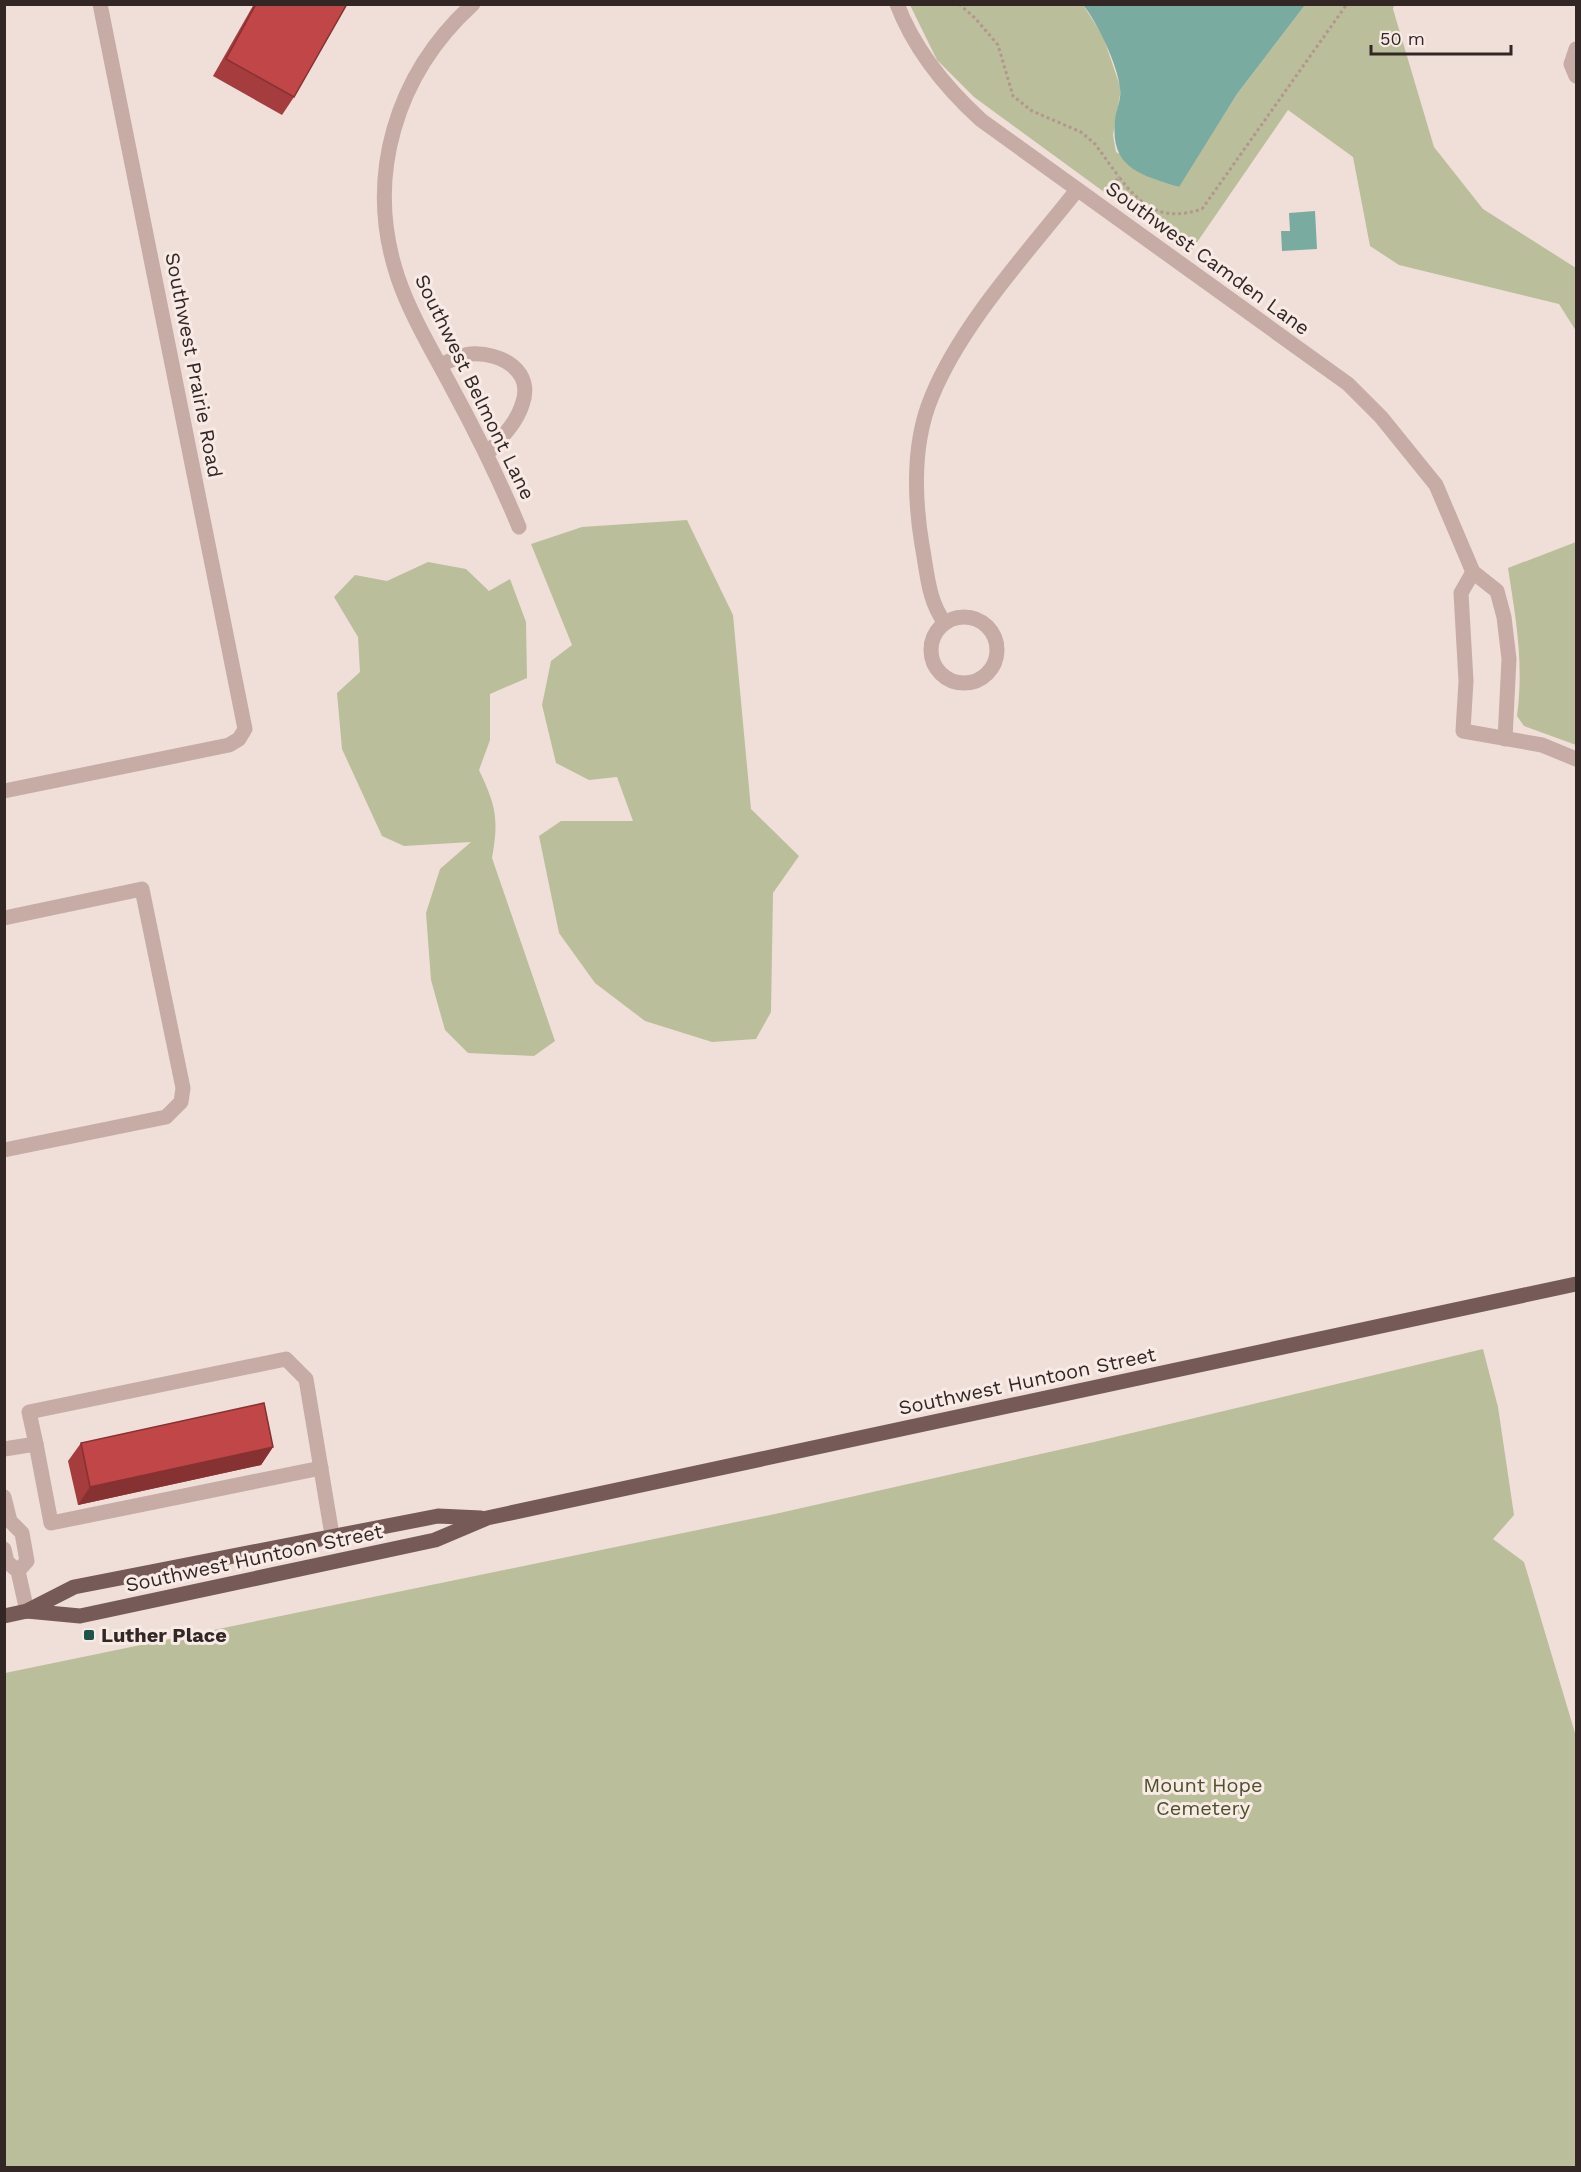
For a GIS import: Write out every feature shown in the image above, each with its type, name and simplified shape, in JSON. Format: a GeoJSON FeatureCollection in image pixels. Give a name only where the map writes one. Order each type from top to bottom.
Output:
{"type":"FeatureCollection","features":[{"type":"Feature","properties":{"kind":"main road","name":"Southwest Huntoon Street"},"geometry":{"type":"LineString","coordinates":[[27,1611],[80,1616],[435,1540],[487,1518],[1576,1284]]}},
{"type":"Feature","properties":{"kind":"main road","name":"Southwest Huntoon Street"},"geometry":{"type":"LineString","coordinates":[[4,1616],[27,1611],[74,1587],[438,1516],[487,1518]]}},
{"type":"Feature","properties":{"kind":"street","name":"Southwest Prairie Road"},"geometry":{"type":"LineString","coordinates":[[4,791],[229,745],[242,734],[245,723],[100,4]]}},
{"type":"Feature","properties":{"kind":"street","name":"Southwest Belmont Lane"},"geometry":{"type":"LineString","coordinates":[[473,4],[448,27],[414,75],[391,137],[385,209],[388,237],[398,278],[440,365],[488,454],[519,527]]}},
{"type":"Feature","properties":{"kind":"street"},"geometry":{"type":"LineString","coordinates":[[897,4],[934,70],[955,96],[981,120],[1077,190]]}},
{"type":"Feature","properties":{"kind":"street"},"geometry":{"type":"LineString","coordinates":[[1576,48],[1571,64],[1576,76]]}},
{"type":"Feature","properties":{"kind":"street","name":"Southwest Camden Lane"},"geometry":{"type":"LineString","coordinates":[[945,623],[938,614],[930,591],[916,491],[921,432],[931,397],[949,360],[970,326],[1077,190],[1347,384],[1381,417],[1436,485],[1473,572],[1497,591],[1504,618],[1509,659],[1505,739]]}},
{"type":"Feature","properties":{"kind":"street"},"geometry":{"type":"LineString","coordinates":[[440,365],[469,354],[496,358],[510,362],[518,369],[525,381],[523,404],[513,423],[488,454]]}},
{"type":"Feature","properties":{"kind":"street"},"geometry":{"type":"LineString","coordinates":[[1473,572],[1461,593],[1466,681],[1463,731],[1542,746],[1576,759]]}},
{"type":"Feature","properties":{"kind":"street"},"geometry":{"type":"LineString","coordinates":[[967,617],[980,621],[990,629],[998,646],[997,658],[992,670],[982,678],[970,683],[957,683],[945,678],[936,668],[931,656],[932,642],[945,623],[954,618],[967,617]]}},
{"type":"Feature","properties":{"kind":"street"},"geometry":{"type":"LineString","coordinates":[[4,918],[142,890],[183,1088],[181,1102],[166,1117],[4,1150]]}},
{"type":"Feature","properties":{"kind":"street"},"geometry":{"type":"LineString","coordinates":[[321,1468],[51,1522],[29,1412],[286,1359],[306,1379],[321,1468],[332,1535]]}},
{"type":"Feature","properties":{"kind":"street"},"geometry":{"type":"LineString","coordinates":[[4,1449],[36,1444]]}},
{"type":"Feature","properties":{"kind":"street"},"geometry":{"type":"LineString","coordinates":[[4,1497],[7,1526],[22,1533],[27,1561],[18,1571]]}},
{"type":"Feature","properties":{"kind":"street"},"geometry":{"type":"LineString","coordinates":[[4,1549],[7,1562],[18,1571],[27,1611]]}},
{"type":"Feature","properties":{"kind":"path"},"geometry":{"type":"LineString","coordinates":[[959,4],[975,18],[998,45],[1013,96],[1032,111],[1081,132],[1095,144],[1135,197],[1165,214],[1183,215],[1202,209],[1347,4]]}},
{"type":"Feature","properties":{"kind":"path"},"geometry":{"type":"LineString","coordinates":[[1106,196],[1119,177]]}},
{"type":"Feature","properties":{"kind":"green space"},"geometry":{"type":"Polygon","coordinates":[[[910,5],[1083,5],[1103,36],[1121,89],[1113,135],[1116,152],[1178,187],[1237,94],[1305,5],[1394,5],[1393,9],[1434,147],[1483,209],[1576,268],[1576,331],[1559,304],[1399,265],[1370,246],[1353,157],[1288,110],[1189,254],[974,97],[937,60],[910,5]]]}},
{"type":"Feature","properties":{"kind":"green space"},"geometry":{"type":"Polygon","coordinates":[[[687,520],[733,615],[751,809],[799,856],[773,893],[771,1012],[756,1039],[712,1042],[645,1021],[595,983],[559,933],[539,836],[561,821],[633,821],[617,777],[589,780],[556,763],[542,705],[551,661],[572,645],[531,544],[582,527],[687,520]]]}},
{"type":"Feature","properties":{"kind":"green space"},"geometry":{"type":"Polygon","coordinates":[[[1576,542],[1576,745],[1524,726],[1517,716],[1519,660],[1508,568],[1576,542]]]}},
{"type":"Feature","properties":{"kind":"green space"},"geometry":{"type":"Polygon","coordinates":[[[428,562],[466,569],[489,591],[510,579],[526,622],[527,678],[490,694],[490,740],[479,770],[489,793],[494,813],[495,832],[492,858],[555,1041],[534,1056],[468,1053],[445,1030],[431,980],[426,913],[440,869],[471,842],[404,846],[382,836],[342,749],[337,693],[360,672],[358,637],[334,597],[355,575],[387,581],[428,562]]]}},
{"type":"Feature","properties":{"kind":"green space","name":"Mount Hope Cemetery"},"geometry":{"type":"Polygon","coordinates":[[[1483,1349],[1498,1407],[1514,1515],[1493,1539],[1524,1562],[1575,1733],[1576,2167],[5,2167],[5,1673],[775,1514],[1094,1442],[1483,1349]]]}},
{"type":"Feature","properties":{"kind":"water"},"geometry":{"type":"Polygon","coordinates":[[[1083,5],[1305,5],[1237,94],[1179,187],[1151,178],[1130,167],[1117,149],[1115,120],[1120,96],[1118,79],[1106,44],[1083,5]]]}},
{"type":"Feature","properties":{"kind":"water"},"geometry":{"type":"Polygon","coordinates":[[[1315,211],[1317,249],[1282,251],[1281,231],[1290,231],[1289,213],[1315,211]]]}},
{"type":"Feature","properties":{"kind":"building"},"geometry":{"type":"Polygon","coordinates":[[[256,4],[347,4],[294,97],[226,59],[256,4]]]}},
{"type":"Feature","properties":{"kind":"building"},"geometry":{"type":"Polygon","coordinates":[[[264,1403],[273,1447],[90,1487],[81,1443],[264,1403]]]}},
{"type":"Feature","properties":{"kind":"place","name":"Luther Place"},"geometry":{"type":"Point","coordinates":[89,1635]}}]}
